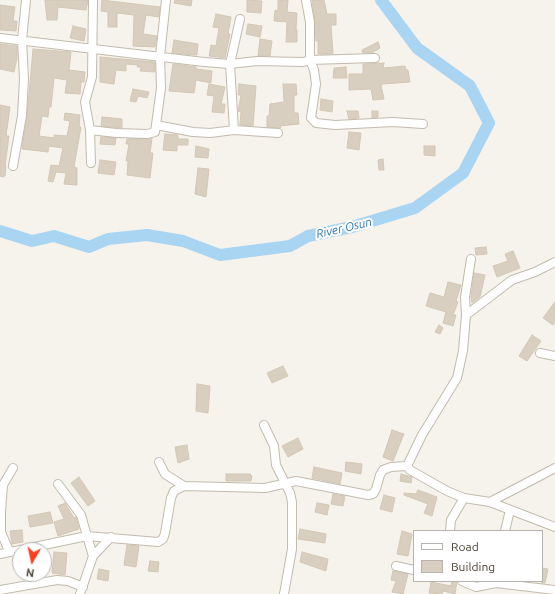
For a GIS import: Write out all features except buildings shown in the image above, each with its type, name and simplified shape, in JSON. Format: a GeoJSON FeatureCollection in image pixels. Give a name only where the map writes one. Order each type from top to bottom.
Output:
{"type":"FeatureCollection","features":[{"type":"Feature","properties":{"kind":"street"},"geometry":{"type":"LineString","coordinates":[[13,166],[22,116],[24,79],[22,40],[26,0]]}},
{"type":"Feature","properties":{"kind":"street"},"geometry":{"type":"LineString","coordinates":[[91,163],[90,130],[85,102],[92,77],[91,49],[93,0]]}},
{"type":"Feature","properties":{"kind":"street"},"geometry":{"type":"LineString","coordinates":[[90,130],[104,133],[146,134],[155,132],[161,88],[160,56],[166,0]]}},
{"type":"Feature","properties":{"kind":"street"},"geometry":{"type":"LineString","coordinates":[[306,0],[310,22],[310,60],[314,70],[316,84],[315,99],[310,116],[316,123],[335,125],[392,122],[423,124]]}},
{"type":"Feature","properties":{"kind":"street"},"geometry":{"type":"LineString","coordinates":[[234,130],[230,64],[240,19]]}},
{"type":"Feature","properties":{"kind":"street"},"geometry":{"type":"LineString","coordinates":[[0,38],[230,64],[257,60],[376,58]]}},
{"type":"Feature","properties":{"kind":"street"},"geometry":{"type":"LineString","coordinates":[[156,125],[193,132],[210,133],[234,130],[278,133]]}},
{"type":"Feature","properties":{"kind":"street"},"geometry":{"type":"LineString","coordinates":[[407,466],[422,435],[457,378],[463,351],[466,315],[465,297],[471,259]]}},
{"type":"Feature","properties":{"kind":"street"},"geometry":{"type":"LineString","coordinates":[[466,315],[512,280],[535,272],[555,262]]}},
{"type":"Feature","properties":{"kind":"street"},"geometry":{"type":"LineString","coordinates":[[540,353],[555,356]]}},
{"type":"Feature","properties":{"kind":"street"},"geometry":{"type":"LineString","coordinates":[[264,425],[274,446],[276,465],[292,502],[292,550],[284,594]]}},
{"type":"Feature","properties":{"kind":"street"},"geometry":{"type":"LineString","coordinates":[[158,462],[165,474],[184,486]]}},
{"type":"Feature","properties":{"kind":"street"},"geometry":{"type":"LineString","coordinates":[[0,554],[87,536],[111,537],[152,543],[163,539],[171,498],[174,491],[184,486],[265,488],[296,480],[368,495],[373,494],[383,470],[391,466],[407,466],[410,470],[431,483],[464,498],[490,502],[555,528]]}},
{"type":"Feature","properties":{"kind":"street"},"geometry":{"type":"LineString","coordinates":[[9,551],[2,532],[1,512],[3,485],[13,468]]}},
{"type":"Feature","properties":{"kind":"street"},"geometry":{"type":"LineString","coordinates":[[490,502],[555,468]]}},
{"type":"Feature","properties":{"kind":"street"},"geometry":{"type":"LineString","coordinates":[[58,484],[81,515],[93,556]]}},
{"type":"Feature","properties":{"kind":"street"},"geometry":{"type":"LineString","coordinates":[[450,530],[451,520],[464,498]]}},
{"type":"Feature","properties":{"kind":"street"},"geometry":{"type":"LineString","coordinates":[[505,530],[510,510]]}},
{"type":"Feature","properties":{"kind":"street"},"geometry":{"type":"LineString","coordinates":[[0,590],[57,580],[68,581],[82,591],[93,556],[111,537]]}},
{"type":"Feature","properties":{"kind":"street"},"geometry":{"type":"LineString","coordinates":[[396,566],[413,570]]}},
{"type":"Feature","properties":{"kind":"street"},"geometry":{"type":"LineString","coordinates":[[464,582],[476,587],[496,582],[546,592],[555,590]]}},
{"type":"Feature","properties":{"kind":"waterway","name":"River Osun"},"geometry":{"type":"LineString","coordinates":[[0,231],[32,241],[54,236],[89,247],[108,239],[147,235],[183,241],[220,255],[290,246],[308,236],[352,227],[415,208],[463,173],[489,123],[470,86],[417,48],[381,0]]}}]}
